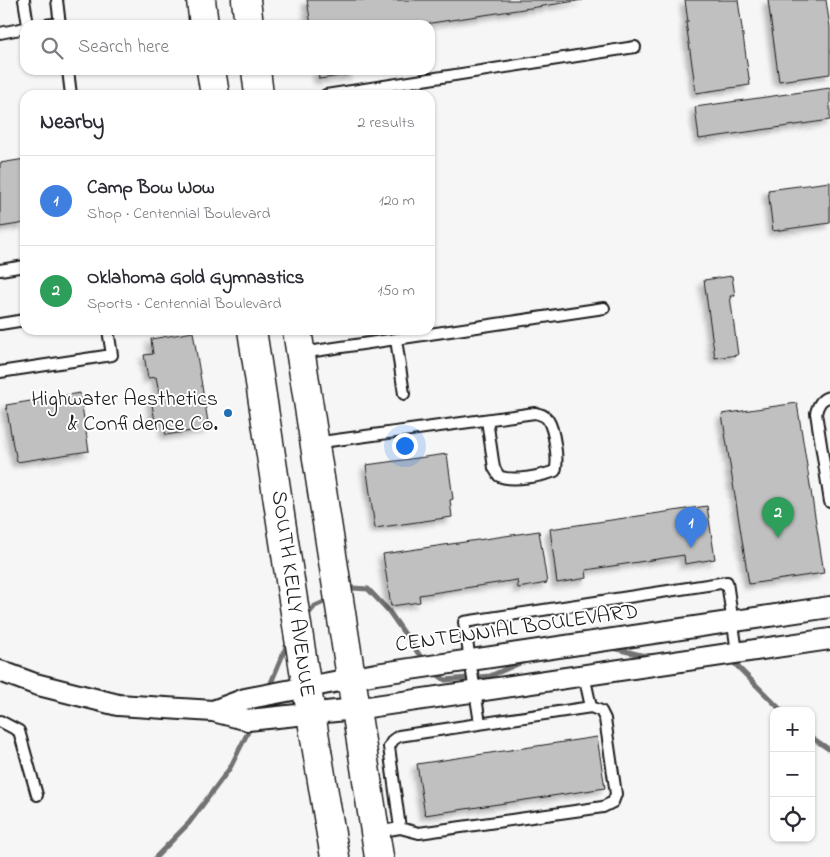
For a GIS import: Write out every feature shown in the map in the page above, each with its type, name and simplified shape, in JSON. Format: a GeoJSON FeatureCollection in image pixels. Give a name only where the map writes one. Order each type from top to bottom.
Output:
{"type":"FeatureCollection","features":[{"type":"Feature","properties":{"kind":"main road"},"geometry":{"type":"LineString","coordinates":[[200,0],[203,20]]}},
{"type":"Feature","properties":{"kind":"main road"},"geometry":{"type":"LineString","coordinates":[[246,0],[248,20]]}},
{"type":"Feature","properties":{"kind":"main road"},"geometry":{"type":"LineString","coordinates":[[212,75],[214,90]]}},
{"type":"Feature","properties":{"kind":"main road"},"geometry":{"type":"LineString","coordinates":[[257,75],[258,90]]}},
{"type":"Feature","properties":{"kind":"main road","name":"SOUTH KELLY AVENUE"},"geometry":{"type":"LineString","coordinates":[[253,335],[310,714],[335,857]]}},
{"type":"Feature","properties":{"kind":"main road","name":"SOUTH KELLY AVENUE"},"geometry":{"type":"LineString","coordinates":[[298,342],[355,709],[385,839]]}},
{"type":"Feature","properties":{"kind":"street","name":"CENTENNIAL BOULEVARD"},"geometry":{"type":"LineString","coordinates":[[213,711],[245,699],[351,679],[830,607]]}},
{"type":"Feature","properties":{"kind":"street","name":"CENTENNIAL BOULEVARD"},"geometry":{"type":"LineString","coordinates":[[0,671],[36,684],[118,705],[213,711],[248,720],[355,709],[830,639]]}},
{"type":"Feature","properties":{"kind":"lane"},"geometry":{"type":"LineString","coordinates":[[24,0],[27,20]]}},
{"type":"Feature","properties":{"kind":"lane"},"geometry":{"type":"LineString","coordinates":[[56,0],[59,20]]}},
{"type":"Feature","properties":{"kind":"lane"},"geometry":{"type":"LineString","coordinates":[[0,32],[20,29]]}},
{"type":"Feature","properties":{"kind":"lane"},"geometry":{"type":"LineString","coordinates":[[358,90],[635,47]]}},
{"type":"Feature","properties":{"kind":"lane"},"geometry":{"type":"LineString","coordinates":[[69,75],[71,90]]}},
{"type":"Feature","properties":{"kind":"lane"},"geometry":{"type":"LineString","coordinates":[[0,270],[20,267]]}},
{"type":"Feature","properties":{"kind":"lane"},"geometry":{"type":"LineString","coordinates":[[435,333],[604,308]]}},
{"type":"Feature","properties":{"kind":"lane"},"geometry":{"type":"LineString","coordinates":[[0,324],[20,321]]}},
{"type":"Feature","properties":{"kind":"lane"},"geometry":{"type":"LineString","coordinates":[[0,372],[112,355],[109,335]]}},
{"type":"Feature","properties":{"kind":"lane"},"geometry":{"type":"LineString","coordinates":[[298,342],[396,339],[423,335]]}},
{"type":"Feature","properties":{"kind":"lane"},"geometry":{"type":"LineString","coordinates":[[396,339],[404,394]]}},
{"type":"Feature","properties":{"kind":"lane"},"geometry":{"type":"LineString","coordinates":[[830,397],[826,397],[818,404],[816,413],[830,502]]}},
{"type":"Feature","properties":{"kind":"lane"},"geometry":{"type":"LineString","coordinates":[[314,444],[487,420],[542,414],[548,419],[551,426],[557,458],[555,471],[548,474],[511,479],[499,476],[494,468],[487,420]]}},
{"type":"Feature","properties":{"kind":"lane"},"geometry":{"type":"LineString","coordinates":[[480,723],[464,622],[727,582],[737,652]]}},
{"type":"Feature","properties":{"kind":"lane"},"geometry":{"type":"LineString","coordinates":[[584,675],[591,707]]}},
{"type":"Feature","properties":{"kind":"lane"},"geometry":{"type":"LineString","coordinates":[[591,707],[601,711],[605,719],[616,794],[613,802],[603,807],[385,839],[389,747],[393,740],[404,735],[591,707]]}},
{"type":"Feature","properties":{"kind":"lane"},"geometry":{"type":"LineString","coordinates":[[0,721],[19,731],[37,795]]}},
{"type":"Feature","properties":{"kind":"building"},"geometry":{"type":"Polygon","coordinates":[[[307,0],[583,0],[435,22],[435,20],[310,20],[307,0]]]}},
{"type":"Feature","properties":{"kind":"building"},"geometry":{"type":"Polygon","coordinates":[[[685,0],[738,0],[750,85],[696,93],[686,22],[688,22],[685,0]]]}},
{"type":"Feature","properties":{"kind":"building"},"geometry":{"type":"Polygon","coordinates":[[[768,0],[826,0],[830,27],[830,74],[779,81],[768,0]]]}},
{"type":"Feature","properties":{"kind":"building"},"geometry":{"type":"Polygon","coordinates":[[[319,75],[348,75],[319,79],[319,75]]]}},
{"type":"Feature","properties":{"kind":"building"},"geometry":{"type":"Polygon","coordinates":[[[830,88],[830,120],[699,139],[695,107],[830,88]]]}},
{"type":"Feature","properties":{"kind":"building"},"geometry":{"type":"Polygon","coordinates":[[[20,160],[20,224],[0,227],[0,163],[20,160]]]}},
{"type":"Feature","properties":{"kind":"building"},"geometry":{"type":"Polygon","coordinates":[[[830,182],[830,223],[773,231],[768,190],[830,182]]]}},
{"type":"Feature","properties":{"kind":"building"},"geometry":{"type":"Polygon","coordinates":[[[732,276],[735,296],[730,296],[738,355],[715,358],[704,280],[732,276]]]}},
{"type":"Feature","properties":{"kind":"building"},"geometry":{"type":"Polygon","coordinates":[[[175,335],[194,335],[209,428],[166,435],[163,419],[155,421],[151,399],[160,397],[156,377],[148,378],[144,355],[153,354],[151,339],[175,335]]]}},
{"type":"Feature","properties":{"kind":"building"},"geometry":{"type":"Polygon","coordinates":[[[80,393],[89,451],[17,462],[6,405],[80,393]]]}},
{"type":"Feature","properties":{"kind":"building"},"geometry":{"type":"Polygon","coordinates":[[[797,403],[824,573],[749,584],[722,414],[797,403]]]}},
{"type":"Feature","properties":{"kind":"building"},"geometry":{"type":"Polygon","coordinates":[[[447,454],[453,499],[450,500],[452,517],[375,528],[366,465],[447,454]]]}},
{"type":"Feature","properties":{"kind":"building"},"geometry":{"type":"Polygon","coordinates":[[[707,506],[715,559],[685,564],[684,555],[586,570],[587,578],[557,583],[550,529],[707,506]]]}},
{"type":"Feature","properties":{"kind":"building"},"geometry":{"type":"Polygon","coordinates":[[[539,531],[547,583],[518,588],[517,580],[419,595],[420,602],[391,606],[383,554],[539,531]]]}},
{"type":"Feature","properties":{"kind":"building"},"geometry":{"type":"Polygon","coordinates":[[[597,737],[605,788],[425,815],[417,764],[597,737]]]}},
{"type":"Feature","properties":{"kind":"waterway"},"geometry":{"type":"LineString","coordinates":[[345,592],[353,588],[368,589],[388,610],[425,663]]}},
{"type":"Feature","properties":{"kind":"waterway"},"geometry":{"type":"LineString","coordinates":[[306,617],[315,606],[331,599]]}},
{"type":"Feature","properties":{"kind":"waterway"},"geometry":{"type":"LineString","coordinates":[[268,690],[288,642]]}},
{"type":"Feature","properties":{"kind":"waterway"},"geometry":{"type":"LineString","coordinates":[[608,647],[645,656],[654,656]]}},
{"type":"Feature","properties":{"kind":"waterway"},"geometry":{"type":"LineString","coordinates":[[434,672],[445,680],[490,676],[527,660]]}},
{"type":"Feature","properties":{"kind":"waterway"},"geometry":{"type":"LineString","coordinates":[[731,660],[778,707]]}},
{"type":"Feature","properties":{"kind":"waterway"},"geometry":{"type":"LineString","coordinates":[[156,857],[189,823],[230,768],[252,724]]}},
{"type":"Feature","properties":{"kind":"waterway"},"geometry":{"type":"LineString","coordinates":[[815,740],[830,750]]}},
{"type":"Feature","properties":{"kind":"place","name":"Highwater Aesthetics & Confidence Co."},"geometry":{"type":"Point","coordinates":[228,413]}},
{"type":"Feature","properties":{"kind":"place","name":"Oklahoma Gold Gymnastics"},"geometry":{"type":"Point","coordinates":[778,538]}},
{"type":"Feature","properties":{"kind":"place","name":"Camp Bow Wow"},"geometry":{"type":"Point","coordinates":[691,548]}}]}
